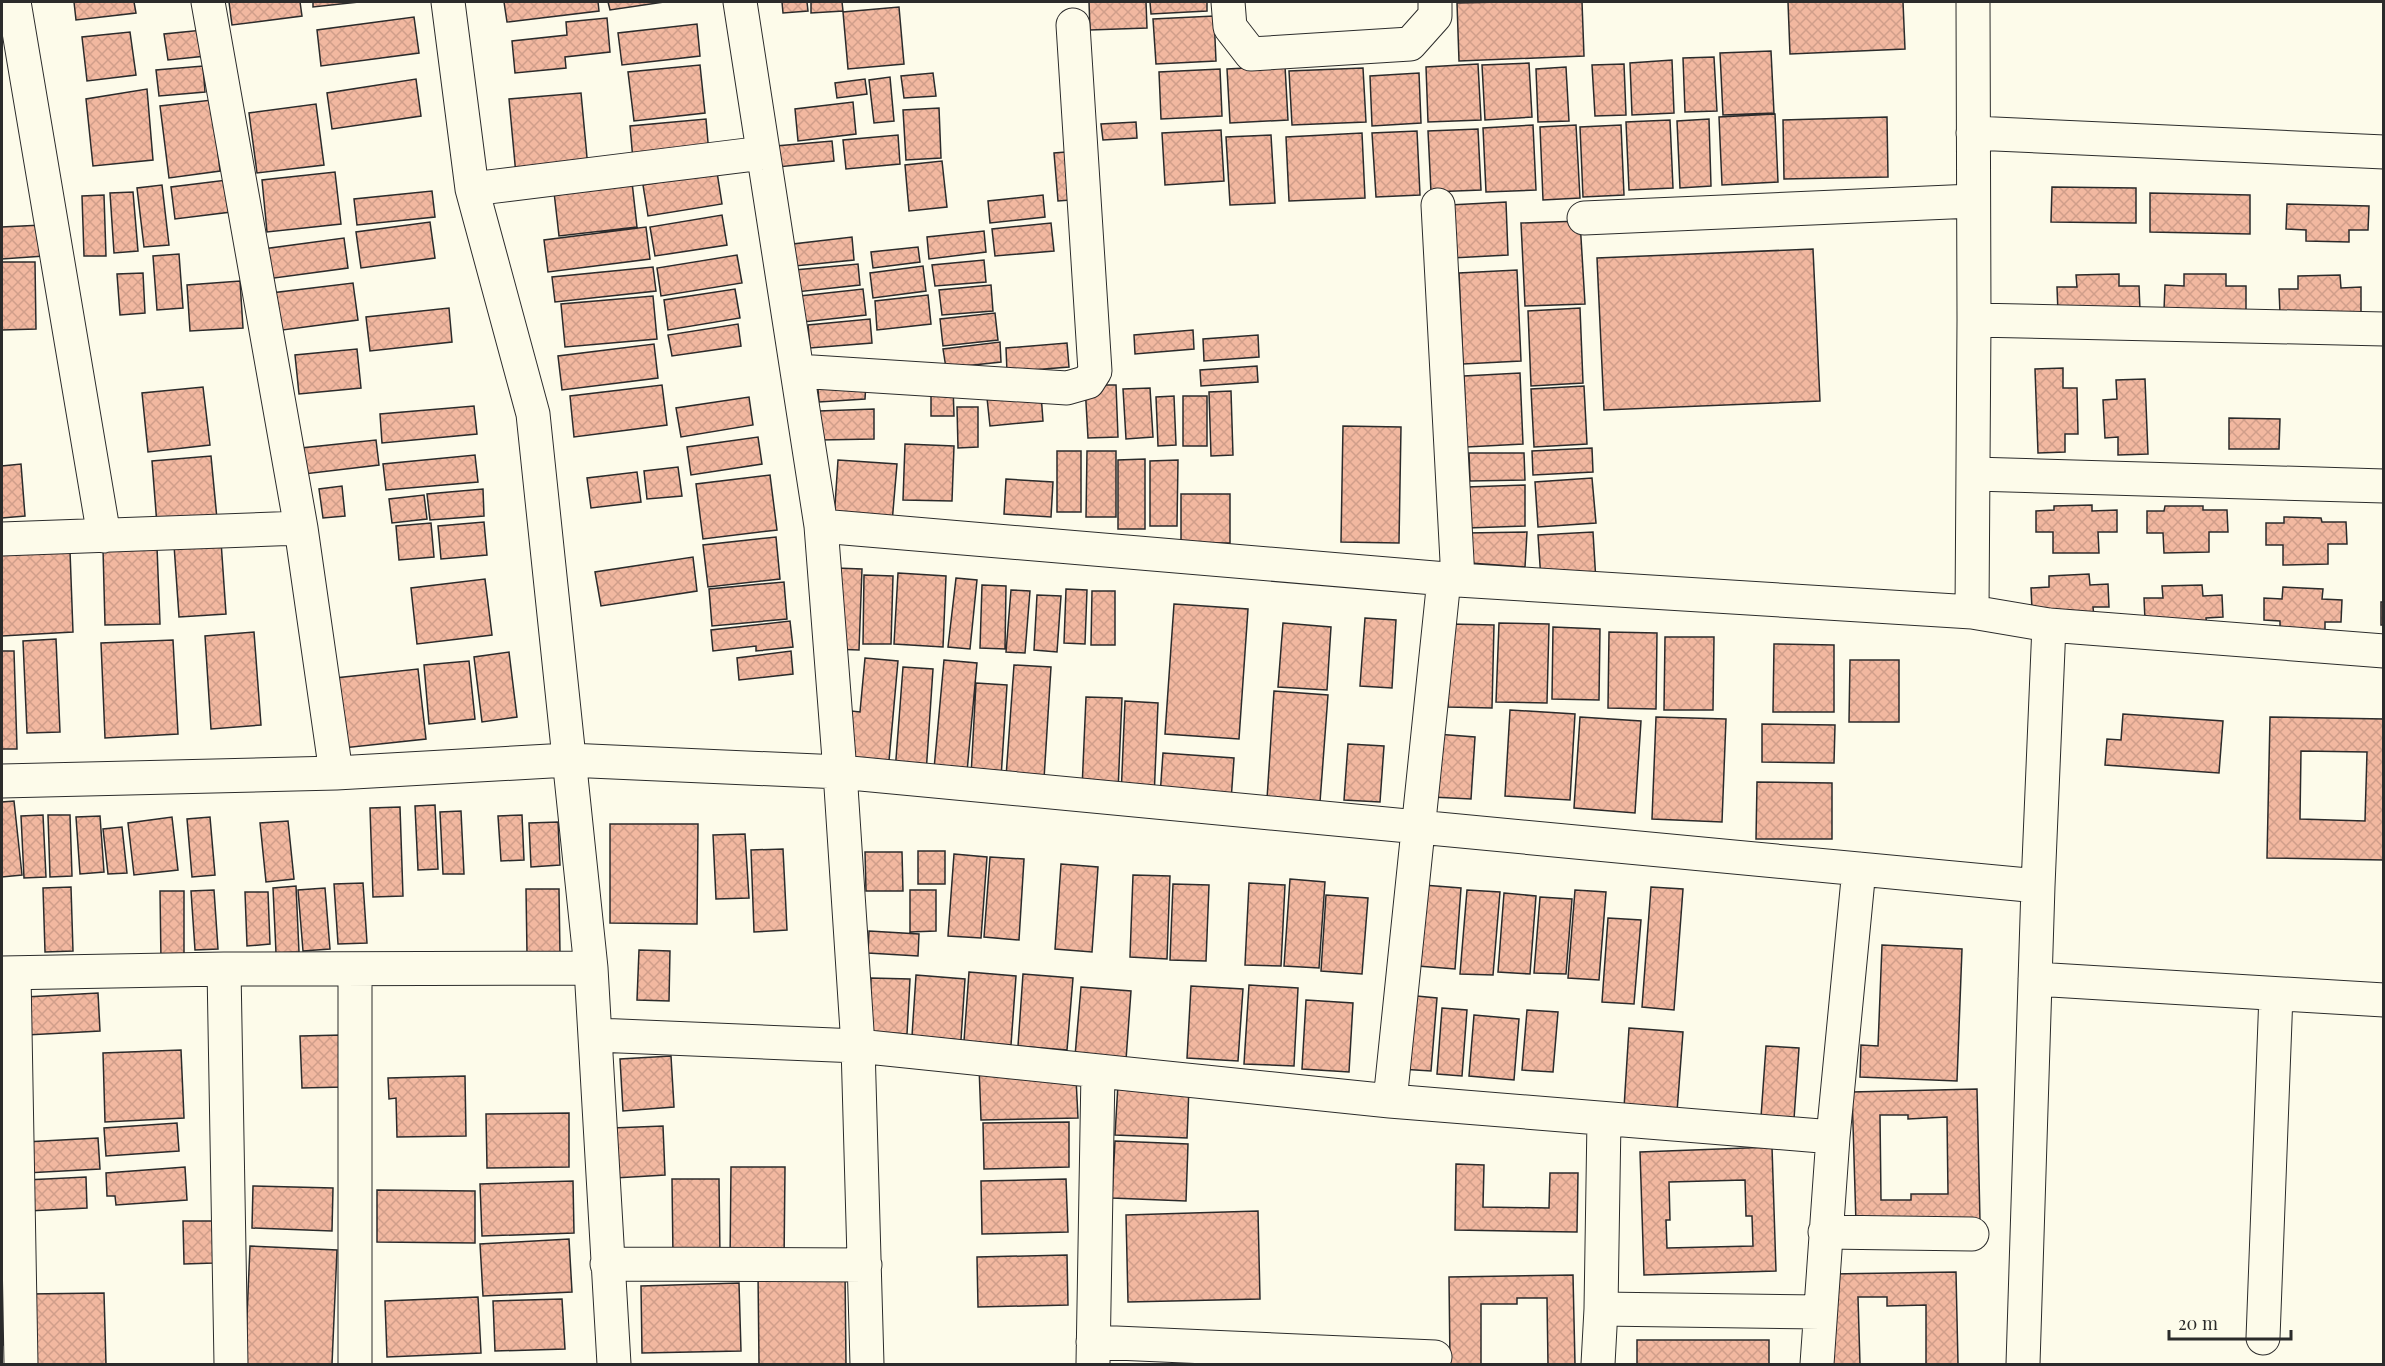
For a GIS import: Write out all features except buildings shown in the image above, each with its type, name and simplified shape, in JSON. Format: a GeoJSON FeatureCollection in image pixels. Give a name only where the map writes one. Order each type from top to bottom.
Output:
{"type":"FeatureCollection","features":[{"type":"Feature","properties":{"kind":"street"},"geometry":{"type":"LineString","coordinates":[[14,2],[104,536]]}},
{"type":"Feature","properties":{"kind":"street"},"geometry":{"type":"LineString","coordinates":[[208,2],[302,528],[336,773]]}},
{"type":"Feature","properties":{"kind":"street"},"geometry":{"type":"LineString","coordinates":[[448,2],[472,189],[533,414],[591,968],[614,1365]]}},
{"type":"Feature","properties":{"kind":"street"},"geometry":{"type":"LineString","coordinates":[[740,2],[821,526],[858,1046],[867,1365]]}},
{"type":"Feature","properties":{"kind":"street"},"geometry":{"type":"LineString","coordinates":[[1228,2],[1230,27],[1251,54],[1410,44],[1435,16],[1435,2]]}},
{"type":"Feature","properties":{"kind":"street"},"geometry":{"type":"LineString","coordinates":[[1972,612],[1973,2]]}},
{"type":"Feature","properties":{"kind":"street"},"geometry":{"type":"LineString","coordinates":[[797,371],[1067,388],[1088,382],[1095,371],[1073,25]]}},
{"type":"Feature","properties":{"kind":"street"},"geometry":{"type":"LineString","coordinates":[[1973,134],[2384,152]]}},
{"type":"Feature","properties":{"kind":"street"},"geometry":{"type":"LineString","coordinates":[[472,189],[763,153]]}},
{"type":"Feature","properties":{"kind":"street"},"geometry":{"type":"LineString","coordinates":[[1584,218],[1973,201]]}},
{"type":"Feature","properties":{"kind":"street"},"geometry":{"type":"LineString","coordinates":[[1390,1101],[1418,826],[1451,579],[1438,205]]}},
{"type":"Feature","properties":{"kind":"street"},"geometry":{"type":"LineString","coordinates":[[1974,320],[2384,329]]}},
{"type":"Feature","properties":{"kind":"street"},"geometry":{"type":"LineString","coordinates":[[1974,474],[2384,486]]}},
{"type":"Feature","properties":{"kind":"street"},"geometry":{"type":"LineString","coordinates":[[821,526],[1451,579],[1972,612],[2049,625],[2384,651]]}},
{"type":"Feature","properties":{"kind":"street"},"geometry":{"type":"LineString","coordinates":[[2,539],[302,528]]}},
{"type":"Feature","properties":{"kind":"street"},"geometry":{"type":"LineString","coordinates":[[2023,1365],[2038,886],[2049,625]]}},
{"type":"Feature","properties":{"kind":"street"},"geometry":{"type":"LineString","coordinates":[[2,781],[336,773],[568,760],[840,772],[2038,886]]}},
{"type":"Feature","properties":{"kind":"street"},"geometry":{"type":"LineString","coordinates":[[1817,1365],[1833,1137],[1859,869]]}},
{"type":"Feature","properties":{"kind":"street"},"geometry":{"type":"LineString","coordinates":[[21,1365],[8,973],[224,969],[591,968]]}},
{"type":"Feature","properties":{"kind":"street"},"geometry":{"type":"LineString","coordinates":[[224,969],[231,1365]]}},
{"type":"Feature","properties":{"kind":"street"},"geometry":{"type":"LineString","coordinates":[[354,969],[355,1365]]}},
{"type":"Feature","properties":{"kind":"street"},"geometry":{"type":"LineString","coordinates":[[2035,980],[2384,1000]]}},
{"type":"Feature","properties":{"kind":"street"},"geometry":{"type":"LineString","coordinates":[[2262,1338],[2276,994]]}},
{"type":"Feature","properties":{"kind":"street"},"geometry":{"type":"LineString","coordinates":[[596,1035],[858,1046],[1390,1101],[1833,1137]]}},
{"type":"Feature","properties":{"kind":"street"},"geometry":{"type":"LineString","coordinates":[[1098,1071],[1093,1353],[1273,1357],[1435,1357]]}},
{"type":"Feature","properties":{"kind":"street"},"geometry":{"type":"LineString","coordinates":[[1598,1365],[1604,1119]]}},
{"type":"Feature","properties":{"kind":"street"},"geometry":{"type":"LineString","coordinates":[[1825,1232],[1972,1234]]}},
{"type":"Feature","properties":{"kind":"street"},"geometry":{"type":"LineString","coordinates":[[607,1264],[865,1265]]}},
{"type":"Feature","properties":{"kind":"street"},"geometry":{"type":"LineString","coordinates":[[1601,1309],[1820,1312]]}}]}
